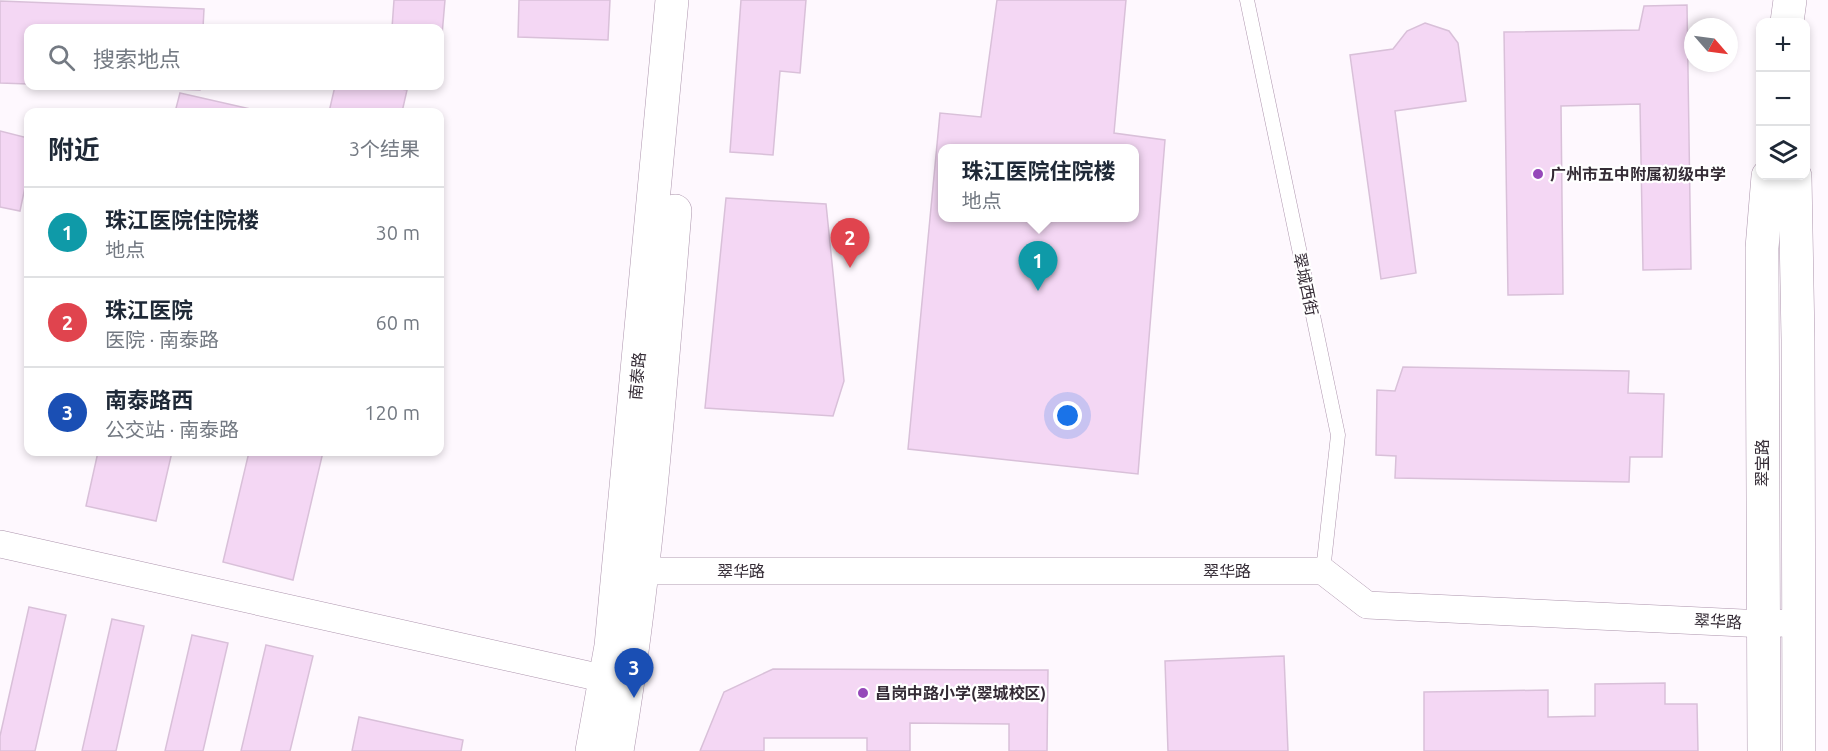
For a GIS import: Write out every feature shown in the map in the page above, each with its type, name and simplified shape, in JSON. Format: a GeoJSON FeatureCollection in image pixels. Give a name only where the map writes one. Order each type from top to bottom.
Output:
{"type":"FeatureCollection","features":[{"type":"Feature","properties":{"kind":"main road","name":"南泰路"},"geometry":{"type":"LineString","coordinates":[[617,751],[617,681],[611,646],[672,0]]}},
{"type":"Feature","properties":{"kind":"main road","name":"南泰路"},"geometry":{"type":"LineString","coordinates":[[592,751],[617,681],[643,571],[693,0]]}},
{"type":"Feature","properties":{"kind":"main road"},"geometry":{"type":"LineString","coordinates":[[1789,18],[1790,0]]}},
{"type":"Feature","properties":{"kind":"main road","name":"翠宝路"},"geometry":{"type":"LineString","coordinates":[[1764,751],[1762,248],[1768,180]]}},
{"type":"Feature","properties":{"kind":"main road"},"geometry":{"type":"LineString","coordinates":[[1795,180],[1798,340],[1799,751]]}},
{"type":"Feature","properties":{"kind":"street"},"geometry":{"type":"LineString","coordinates":[[0,544],[617,681]]}},
{"type":"Feature","properties":{"kind":"street","name":"翠华路"},"geometry":{"type":"LineString","coordinates":[[643,571],[1323,571],[1367,605],[1764,624],[1798,622]]}},
{"type":"Feature","properties":{"kind":"lane","name":"翠城西街"},"geometry":{"type":"LineString","coordinates":[[1247,0],[1338,435],[1323,571]]}},
{"type":"Feature","properties":{"kind":"building"},"geometry":{"type":"Polygon","coordinates":[[[394,0],[445,0],[443,24],[392,24],[394,0]]]}},
{"type":"Feature","properties":{"kind":"building"},"geometry":{"type":"Polygon","coordinates":[[[519,0],[610,0],[608,40],[518,37],[519,0]]]}},
{"type":"Feature","properties":{"kind":"building"},"geometry":{"type":"Polygon","coordinates":[[[741,0],[806,0],[800,73],[780,71],[773,155],[730,152],[741,0]]]}},
{"type":"Feature","properties":{"kind":"building"},"geometry":{"type":"Polygon","coordinates":[[[997,0],[1126,0],[1114,133],[1165,140],[1138,474],[908,449],[940,113],[981,117],[997,0]]]}},
{"type":"Feature","properties":{"kind":"building"},"geometry":{"type":"Polygon","coordinates":[[[0,1],[204,9],[203,24],[24,24],[24,84],[0,83],[0,1]]]}},
{"type":"Feature","properties":{"kind":"building"},"geometry":{"type":"Polygon","coordinates":[[[1687,5],[1687,18],[1684,18],[1684,72],[1688,72],[1691,269],[1643,270],[1640,104],[1561,106],[1563,294],[1508,295],[1504,32],[1639,30],[1644,6],[1687,5]]]}},
{"type":"Feature","properties":{"kind":"building"},"geometry":{"type":"Polygon","coordinates":[[[1425,23],[1449,31],[1458,43],[1466,101],[1395,111],[1416,273],[1381,279],[1350,55],[1393,49],[1407,31],[1425,23]]]}},
{"type":"Feature","properties":{"kind":"building"},"geometry":{"type":"Polygon","coordinates":[[[334,90],[407,90],[403,108],[330,108],[334,90]]]}},
{"type":"Feature","properties":{"kind":"building"},"geometry":{"type":"Polygon","coordinates":[[[180,93],[246,108],[176,108],[180,93]]]}},
{"type":"Feature","properties":{"kind":"building"},"geometry":{"type":"Polygon","coordinates":[[[0,131],[24,137],[24,192],[20,211],[0,207],[0,131]]]}},
{"type":"Feature","properties":{"kind":"building"},"geometry":{"type":"Polygon","coordinates":[[[726,198],[826,204],[844,381],[833,416],[705,408],[726,198]]]}},
{"type":"Feature","properties":{"kind":"building"},"geometry":{"type":"Polygon","coordinates":[[[1403,367],[1629,371],[1628,393],[1664,394],[1662,457],[1630,457],[1629,482],[1395,478],[1396,456],[1376,455],[1377,390],[1395,391],[1403,367]]]}},
{"type":"Feature","properties":{"kind":"building"},"geometry":{"type":"Polygon","coordinates":[[[97,456],[171,456],[156,521],[86,506],[97,456]]]}},
{"type":"Feature","properties":{"kind":"building"},"geometry":{"type":"Polygon","coordinates":[[[248,456],[322,456],[293,580],[223,562],[248,456]]]}},
{"type":"Feature","properties":{"kind":"building"},"geometry":{"type":"Polygon","coordinates":[[[29,607],[66,615],[35,751],[0,751],[0,736],[29,607]]]}},
{"type":"Feature","properties":{"kind":"building"},"geometry":{"type":"Polygon","coordinates":[[[112,619],[144,626],[116,751],[82,751],[112,619]]]}},
{"type":"Feature","properties":{"kind":"building"},"geometry":{"type":"Polygon","coordinates":[[[192,635],[228,643],[203,751],[165,751],[192,635]]]}},
{"type":"Feature","properties":{"kind":"building"},"geometry":{"type":"Polygon","coordinates":[[[266,645],[313,656],[290,751],[241,751],[266,645]]]}},
{"type":"Feature","properties":{"kind":"building"},"geometry":{"type":"Polygon","coordinates":[[[1284,656],[1288,751],[1168,751],[1165,661],[1284,656]]]}},
{"type":"Feature","properties":{"kind":"building"},"geometry":{"type":"Polygon","coordinates":[[[773,669],[1048,670],[1047,751],[1009,751],[1009,724],[910,723],[910,751],[867,751],[867,738],[764,738],[764,751],[700,751],[724,692],[773,669]]]}},
{"type":"Feature","properties":{"kind":"building"},"geometry":{"type":"Polygon","coordinates":[[[1665,683],[1665,704],[1697,704],[1698,751],[1424,751],[1424,692],[1548,690],[1548,717],[1595,716],[1595,684],[1665,683]]]}},
{"type":"Feature","properties":{"kind":"building"},"geometry":{"type":"Polygon","coordinates":[[[359,717],[463,740],[461,751],[352,751],[359,717]]]}},
{"type":"Feature","properties":{"kind":"place","name":"广州市五中附属初级中学"},"geometry":{"type":"Point","coordinates":[1538,174]}},
{"type":"Feature","properties":{"kind":"place","name":"珠江医院"},"geometry":{"type":"Point","coordinates":[850,268]}},
{"type":"Feature","properties":{"kind":"place","name":"珠江医院住院楼"},"geometry":{"type":"Point","coordinates":[1038,291]}},
{"type":"Feature","properties":{"kind":"place","name":"昌岗中路小学(翠城校区)"},"geometry":{"type":"Point","coordinates":[863,693]}},
{"type":"Feature","properties":{"kind":"place","name":"南泰路西"},"geometry":{"type":"Point","coordinates":[634,698]}}]}
